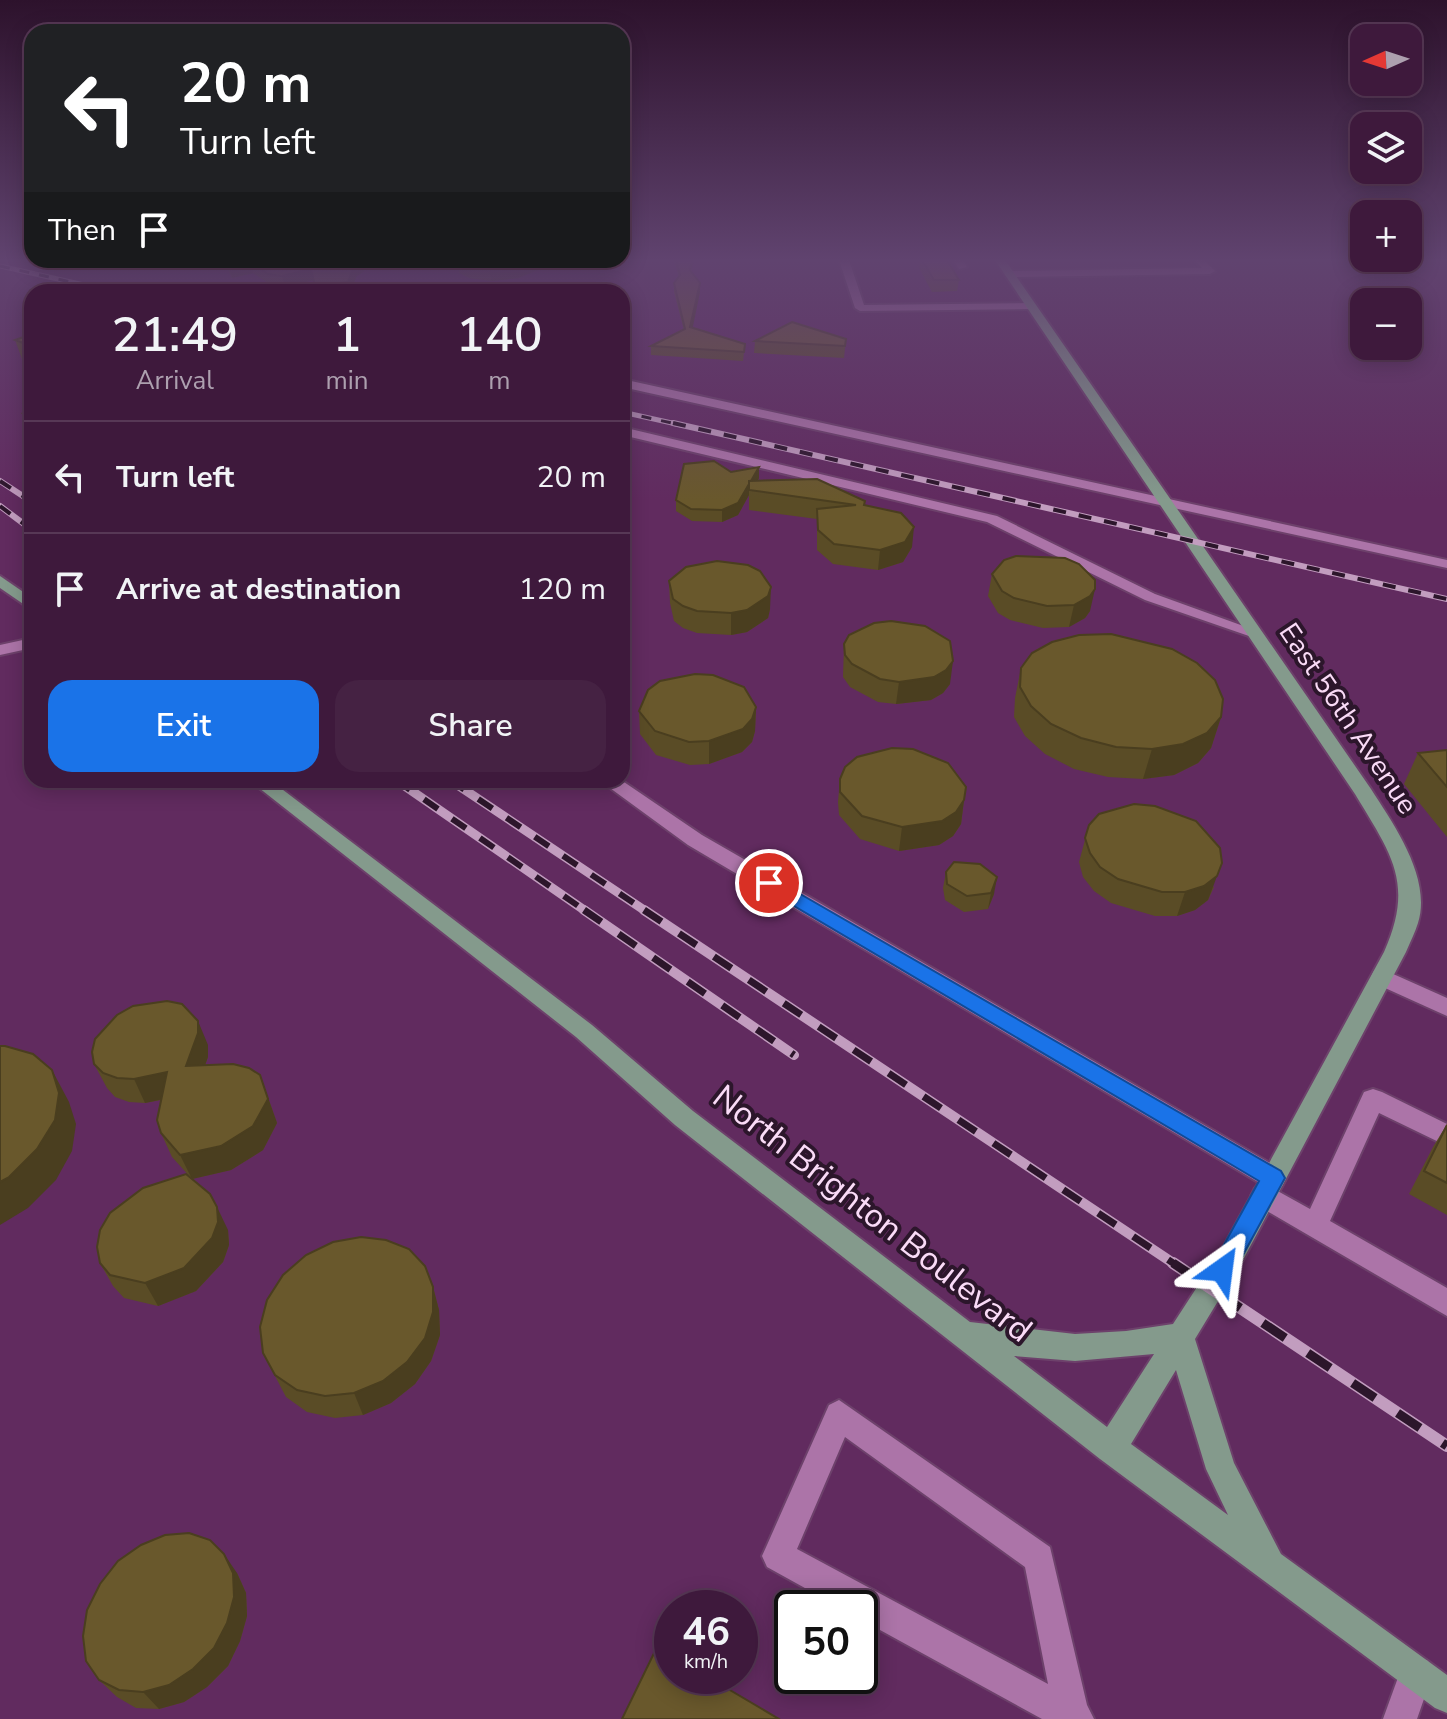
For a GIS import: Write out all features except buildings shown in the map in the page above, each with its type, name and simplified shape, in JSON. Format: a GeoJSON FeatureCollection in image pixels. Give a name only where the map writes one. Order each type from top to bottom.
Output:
{"type":"FeatureCollection","features":[{"type":"Feature","properties":{"kind":"main road","name":"East 56th Avenue"},"geometry":{"type":"LineString","coordinates":[[1054,340],[1364,793],[1403,862],[1411,891],[1409,920],[1382,977],[1234,1252],[1111,1448]]}},
{"type":"Feature","properties":{"kind":"main road"},"geometry":{"type":"LineString","coordinates":[[0,581],[24,599]]}},
{"type":"Feature","properties":{"kind":"main road","name":"North Brighton Boulevard"},"geometry":{"type":"LineString","coordinates":[[268,788],[584,1031],[684,1118],[1111,1448],[1447,1696]]}},
{"type":"Feature","properties":{"kind":"main road"},"geometry":{"type":"LineString","coordinates":[[964,1334],[1054,1348],[1094,1349],[1180,1336],[1221,1469],[1272,1568]]}},
{"type":"Feature","properties":{"kind":"street"},"geometry":{"type":"LineString","coordinates":[[630,385],[1447,564]]}},
{"type":"Feature","properties":{"kind":"street"},"geometry":{"type":"LineString","coordinates":[[630,433],[992,519],[1150,597],[1252,632]]}},
{"type":"Feature","properties":{"kind":"street"},"geometry":{"type":"LineString","coordinates":[[0,650],[24,645]]}},
{"type":"Feature","properties":{"kind":"street"},"geometry":{"type":"LineString","coordinates":[[620,788],[695,840],[1268,1187],[1315,1226],[1447,1303]]}},
{"type":"Feature","properties":{"kind":"street"},"geometry":{"type":"LineString","coordinates":[[1382,977],[1447,1008]]}},
{"type":"Feature","properties":{"kind":"street"},"geometry":{"type":"LineString","coordinates":[[1315,1226],[1373,1099],[1447,1136]]}},
{"type":"Feature","properties":{"kind":"street"},"geometry":{"type":"LineString","coordinates":[[839,1415],[1039,1558],[1074,1716],[778,1556],[839,1415]]}},
{"type":"Feature","properties":{"kind":"street"},"geometry":{"type":"LineString","coordinates":[[1400,1719],[1416,1673]]}},
{"type":"Feature","properties":{"kind":"shaded area"},"geometry":{"type":"Polygon","coordinates":[[[0,340],[24,340],[24,788],[630,788],[630,340],[1350,340],[1350,360],[1422,360],[1422,340],[1447,340],[1447,1719],[0,1719],[0,340]]]}},
{"type":"Feature","properties":{"kind":"railway"},"geometry":{"type":"LineString","coordinates":[[630,414],[681,425]]}},
{"type":"Feature","properties":{"kind":"railway"},"geometry":{"type":"LineString","coordinates":[[673,423],[1447,599]]}},
{"type":"Feature","properties":{"kind":"railway"},"geometry":{"type":"LineString","coordinates":[[0,481],[24,497]]}},
{"type":"Feature","properties":{"kind":"railway"},"geometry":{"type":"LineString","coordinates":[[0,506],[24,524]]}},
{"type":"Feature","properties":{"kind":"railway"},"geometry":{"type":"LineString","coordinates":[[408,788],[587,912]]}},
{"type":"Feature","properties":{"kind":"railway"},"geometry":{"type":"LineString","coordinates":[[462,788],[647,912]]}},
{"type":"Feature","properties":{"kind":"railway"},"geometry":{"type":"LineString","coordinates":[[584,910],[794,1055]]}},
{"type":"Feature","properties":{"kind":"railway"},"geometry":{"type":"LineString","coordinates":[[644,910],[1176,1265]]}},
{"type":"Feature","properties":{"kind":"railway"},"geometry":{"type":"LineString","coordinates":[[1173,1263],[1447,1446]]}},
{"type":"Feature","properties":{"kind":"route"},"geometry":{"type":"LineString","coordinates":[[769,883],[1273,1178],[1222,1270]]}}]}
